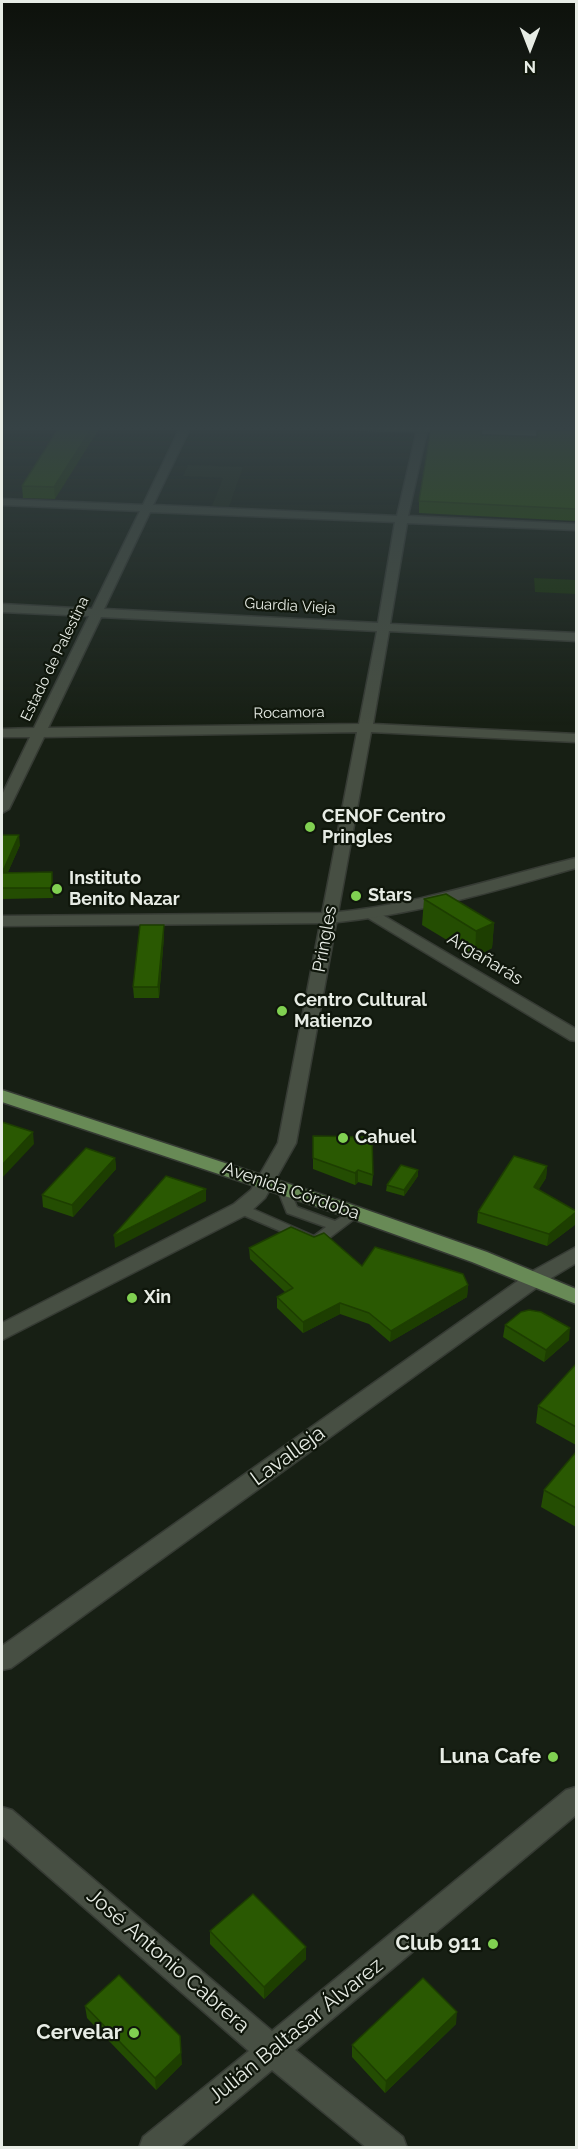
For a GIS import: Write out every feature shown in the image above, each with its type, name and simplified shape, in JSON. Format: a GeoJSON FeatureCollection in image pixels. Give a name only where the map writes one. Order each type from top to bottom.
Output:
{"type":"FeatureCollection","features":[{"type":"Feature","properties":{"kind":"main road","name":"Avenida Córdoba"},"geometry":{"type":"LineString","coordinates":[[2,1096],[355,1212],[536,1278],[576,1297]]}},
{"type":"Feature","properties":{"kind":"street","name":"Estado de Palestina"},"geometry":{"type":"LineString","coordinates":[[2,809],[136,526]]}},
{"type":"Feature","properties":{"kind":"street","name":"Pringles"},"geometry":{"type":"LineString","coordinates":[[2,1332],[241,1209],[258,1194],[275,1185],[291,1127],[384,627],[400,526]]}},
{"type":"Feature","properties":{"kind":"street"},"geometry":{"type":"LineString","coordinates":[[560,526],[576,527]]}},
{"type":"Feature","properties":{"kind":"street","name":"Guardia Vieja"},"geometry":{"type":"LineString","coordinates":[[2,608],[576,637]]}},
{"type":"Feature","properties":{"kind":"street","name":"Rocamora"},"geometry":{"type":"LineString","coordinates":[[2,733],[365,728],[576,738]]}},
{"type":"Feature","properties":{"kind":"street"},"geometry":{"type":"LineString","coordinates":[[2,921],[329,918],[374,915],[443,900],[576,863]]}},
{"type":"Feature","properties":{"kind":"street","name":"Argañarás"},"geometry":{"type":"LineString","coordinates":[[374,915],[576,1036]]}},
{"type":"Feature","properties":{"kind":"street","name":"Lavalleja"},"geometry":{"type":"LineString","coordinates":[[2,1660],[536,1278],[576,1254]]}},
{"type":"Feature","properties":{"kind":"street","name":"Julián Baltasar Álvarez"},"geometry":{"type":"LineString","coordinates":[[154,2148],[576,1799]]}},
{"type":"Feature","properties":{"kind":"street","name":"José Antonio Cabrera"},"geometry":{"type":"LineString","coordinates":[[2,1819],[272,2051],[392,2148]]}},
{"type":"Feature","properties":{"kind":"lane"},"geometry":{"type":"LineString","coordinates":[[275,1185],[292,1210],[336,1226]]}},
{"type":"Feature","properties":{"kind":"lane"},"geometry":{"type":"LineString","coordinates":[[241,1209],[315,1242],[355,1212]]}},
{"type":"Feature","properties":{"kind":"green space"},"geometry":{"type":"Polygon","coordinates":[[[534,578],[576,580],[576,594],[535,592],[534,578]]]}},
{"type":"Feature","properties":{"kind":"building"},"geometry":{"type":"Polygon","coordinates":[[[2,835],[19,835],[2,873],[2,835]]]}},
{"type":"Feature","properties":{"kind":"building"},"geometry":{"type":"Polygon","coordinates":[[[52,872],[52,888],[2,888],[2,873],[52,872]]]}},
{"type":"Feature","properties":{"kind":"building"},"geometry":{"type":"Polygon","coordinates":[[[446,894],[494,923],[476,931],[424,899],[446,894]]]}},
{"type":"Feature","properties":{"kind":"building"},"geometry":{"type":"Polygon","coordinates":[[[140,925],[164,925],[158,987],[133,987],[140,925]]]}},
{"type":"Feature","properties":{"kind":"building"},"geometry":{"type":"Polygon","coordinates":[[[2,1122],[33,1132],[2,1165],[2,1122]]]}},
{"type":"Feature","properties":{"kind":"building"},"geometry":{"type":"Polygon","coordinates":[[[313,1136],[372,1137],[373,1175],[358,1170],[355,1173],[313,1158],[313,1136]]]}},
{"type":"Feature","properties":{"kind":"building"},"geometry":{"type":"Polygon","coordinates":[[[86,1148],[115,1158],[72,1205],[42,1195],[86,1148]]]}},
{"type":"Feature","properties":{"kind":"building"},"geometry":{"type":"Polygon","coordinates":[[[514,1156],[547,1166],[534,1187],[576,1211],[549,1234],[478,1212],[514,1156]]]}},
{"type":"Feature","properties":{"kind":"building"},"geometry":{"type":"Polygon","coordinates":[[[401,1165],[418,1170],[404,1190],[387,1185],[401,1165]]]}},
{"type":"Feature","properties":{"kind":"building"},"geometry":{"type":"Polygon","coordinates":[[[166,1176],[206,1189],[114,1236],[114,1235],[166,1176]]]}},
{"type":"Feature","properties":{"kind":"building"},"geometry":{"type":"Polygon","coordinates":[[[291,1227],[314,1237],[324,1233],[362,1266],[375,1247],[463,1274],[468,1285],[391,1331],[369,1313],[340,1303],[303,1322],[277,1297],[293,1288],[249,1248],[291,1227]]]}},
{"type":"Feature","properties":{"kind":"building"},"geometry":{"type":"Polygon","coordinates":[[[529,1310],[541,1312],[570,1328],[546,1350],[505,1325],[521,1312],[529,1310]]]}},
{"type":"Feature","properties":{"kind":"building"},"geometry":{"type":"Polygon","coordinates":[[[576,1364],[576,1427],[538,1406],[576,1364]]]}},
{"type":"Feature","properties":{"kind":"building"},"geometry":{"type":"Polygon","coordinates":[[[576,1452],[576,1508],[544,1490],[576,1452]]]}},
{"type":"Feature","properties":{"kind":"building"},"geometry":{"type":"Polygon","coordinates":[[[253,1894],[306,1947],[264,1987],[210,1931],[253,1894]]]}},
{"type":"Feature","properties":{"kind":"building","name":"Cervelar"},"geometry":{"type":"Polygon","coordinates":[[[119,1975],[180,2036],[181,2053],[155,2078],[85,2006],[119,1975]]]}},
{"type":"Feature","properties":{"kind":"building"},"geometry":{"type":"Polygon","coordinates":[[[423,1978],[457,2012],[386,2081],[352,2045],[423,1978]]]}},
{"type":"Feature","properties":{"kind":"place","name":"CENOF Centro Pringles"},"geometry":{"type":"Point","coordinates":[310,827]}},
{"type":"Feature","properties":{"kind":"place","name":"Instituto Benito Nazar"},"geometry":{"type":"Point","coordinates":[57,889]}},
{"type":"Feature","properties":{"kind":"place","name":"Stars"},"geometry":{"type":"Point","coordinates":[356,896]}},
{"type":"Feature","properties":{"kind":"place","name":"Centro Cultural Matienzo"},"geometry":{"type":"Point","coordinates":[282,1011]}},
{"type":"Feature","properties":{"kind":"place","name":"Cahuel"},"geometry":{"type":"Point","coordinates":[343,1138]}},
{"type":"Feature","properties":{"kind":"place","name":"Xin"},"geometry":{"type":"Point","coordinates":[132,1298]}},
{"type":"Feature","properties":{"kind":"place","name":"Luna Cafe"},"geometry":{"type":"Point","coordinates":[553,1757]}},
{"type":"Feature","properties":{"kind":"place","name":"Club 911"},"geometry":{"type":"Point","coordinates":[493,1944]}},
{"type":"Feature","properties":{"kind":"place","name":"Cervelar"},"geometry":{"type":"Point","coordinates":[134,2033]}}]}
